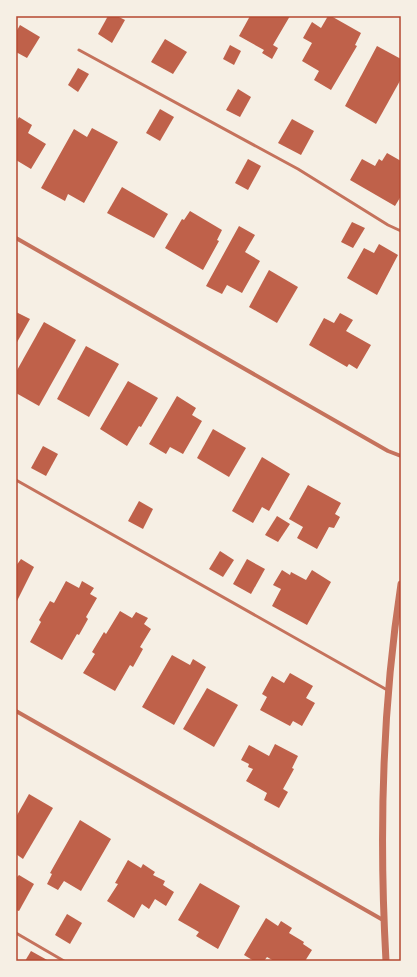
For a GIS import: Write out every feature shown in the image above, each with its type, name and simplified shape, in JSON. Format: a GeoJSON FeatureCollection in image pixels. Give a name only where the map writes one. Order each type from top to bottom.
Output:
{"type":"FeatureCollection","features":[{"type":"Feature","properties":{"kind":"street"},"geometry":{"type":"LineString","coordinates":[[16,238],[388,451],[401,456]]}},
{"type":"Feature","properties":{"kind":"street"},"geometry":{"type":"LineString","coordinates":[[386,961],[383,920],[382,824],[389,691],[401,584]]}},
{"type":"Feature","properties":{"kind":"street"},"geometry":{"type":"LineString","coordinates":[[16,711],[383,920]]}},
{"type":"Feature","properties":{"kind":"lane"},"geometry":{"type":"LineString","coordinates":[[79,50],[298,169],[388,225],[401,231]]}},
{"type":"Feature","properties":{"kind":"lane"},"geometry":{"type":"LineString","coordinates":[[16,480],[389,691]]}},
{"type":"Feature","properties":{"kind":"lane"},"geometry":{"type":"LineString","coordinates":[[16,934],[64,961]]}},
{"type":"Feature","properties":{"kind":"building"},"geometry":{"type":"Polygon","coordinates":[[[108,16],[117,16],[125,20],[112,43],[98,34],[108,16]]]}},
{"type":"Feature","properties":{"kind":"building"},"geometry":{"type":"Polygon","coordinates":[[[250,16],[290,16],[273,45],[278,48],[272,59],[262,53],[264,50],[239,36],[250,16]]]}},
{"type":"Feature","properties":{"kind":"building"},"geometry":{"type":"Polygon","coordinates":[[[328,16],[331,16],[361,33],[355,45],[357,46],[331,90],[314,80],[319,71],[302,61],[312,43],[303,38],[312,22],[321,28],[328,16]]]}},
{"type":"Feature","properties":{"kind":"building"},"geometry":{"type":"Polygon","coordinates":[[[20,25],[40,37],[27,58],[16,52],[16,32],[20,25]]]}},
{"type":"Feature","properties":{"kind":"building"},"geometry":{"type":"Polygon","coordinates":[[[165,39],[187,52],[173,74],[151,62],[165,39]]]}},
{"type":"Feature","properties":{"kind":"building"},"geometry":{"type":"Polygon","coordinates":[[[230,45],[241,51],[234,65],[223,59],[230,45]]]}},
{"type":"Feature","properties":{"kind":"building"},"geometry":{"type":"Polygon","coordinates":[[[377,46],[401,59],[401,79],[376,124],[345,106],[377,46]]]}},
{"type":"Feature","properties":{"kind":"building"},"geometry":{"type":"Polygon","coordinates":[[[78,68],[89,74],[78,92],[68,85],[78,68]]]}},
{"type":"Feature","properties":{"kind":"building"},"geometry":{"type":"Polygon","coordinates":[[[238,89],[251,97],[240,117],[226,110],[238,89]]]}},
{"type":"Feature","properties":{"kind":"building"},"geometry":{"type":"Polygon","coordinates":[[[160,109],[174,117],[160,141],[146,133],[160,109]]]}},
{"type":"Feature","properties":{"kind":"building"},"geometry":{"type":"Polygon","coordinates":[[[19,117],[32,125],[28,133],[46,144],[31,169],[16,160],[16,122],[19,117]]]}},
{"type":"Feature","properties":{"kind":"building"},"geometry":{"type":"Polygon","coordinates":[[[292,119],[314,131],[301,155],[278,143],[292,119]]]}},
{"type":"Feature","properties":{"kind":"building"},"geometry":{"type":"Polygon","coordinates":[[[92,128],[118,142],[84,203],[68,194],[65,201],[41,188],[74,129],[87,137],[92,128]]]}},
{"type":"Feature","properties":{"kind":"building"},"geometry":{"type":"Polygon","coordinates":[[[387,153],[401,161],[401,196],[395,206],[350,180],[362,159],[375,166],[379,159],[382,161],[387,153]]]}},
{"type":"Feature","properties":{"kind":"building"},"geometry":{"type":"Polygon","coordinates":[[[248,159],[261,166],[248,190],[235,183],[248,159]]]}},
{"type":"Feature","properties":{"kind":"building"},"geometry":{"type":"Polygon","coordinates":[[[122,187],[168,214],[154,238],[107,213],[122,187]]]}},
{"type":"Feature","properties":{"kind":"building"},"geometry":{"type":"Polygon","coordinates":[[[190,211],[222,230],[217,240],[219,241],[203,270],[165,248],[182,219],[184,220],[190,211]]]}},
{"type":"Feature","properties":{"kind":"building"},"geometry":{"type":"Polygon","coordinates":[[[352,222],[365,228],[353,248],[341,242],[352,222]]]}},
{"type":"Feature","properties":{"kind":"building"},"geometry":{"type":"Polygon","coordinates":[[[239,226],[255,235],[245,252],[260,261],[242,293],[227,285],[222,294],[206,286],[239,226]]]}},
{"type":"Feature","properties":{"kind":"building"},"geometry":{"type":"Polygon","coordinates":[[[379,244],[398,255],[377,295],[347,278],[364,248],[374,253],[379,244]]]}},
{"type":"Feature","properties":{"kind":"building"},"geometry":{"type":"Polygon","coordinates":[[[269,270],[298,287],[277,323],[249,307],[269,270]]]}},
{"type":"Feature","properties":{"kind":"building"},"geometry":{"type":"Polygon","coordinates":[[[16,312],[30,319],[16,344],[16,312]]]}},
{"type":"Feature","properties":{"kind":"building"},"geometry":{"type":"Polygon","coordinates":[[[340,313],[353,320],[346,331],[371,345],[357,369],[349,364],[347,367],[309,345],[324,318],[334,323],[340,313]]]}},
{"type":"Feature","properties":{"kind":"building"},"geometry":{"type":"Polygon","coordinates":[[[44,322],[76,340],[39,406],[16,393],[16,372],[44,322]]]}},
{"type":"Feature","properties":{"kind":"building"},"geometry":{"type":"Polygon","coordinates":[[[86,346],[119,364],[89,417],[57,399],[86,346]]]}},
{"type":"Feature","properties":{"kind":"building"},"geometry":{"type":"Polygon","coordinates":[[[128,381],[158,398],[141,427],[139,426],[127,446],[100,429],[128,381]]]}},
{"type":"Feature","properties":{"kind":"building"},"geometry":{"type":"Polygon","coordinates":[[[177,396],[196,408],[192,415],[202,421],[183,454],[170,447],[166,454],[149,444],[177,396]]]}},
{"type":"Feature","properties":{"kind":"building"},"geometry":{"type":"Polygon","coordinates":[[[213,429],[246,448],[229,477],[197,458],[213,429]]]}},
{"type":"Feature","properties":{"kind":"building"},"geometry":{"type":"Polygon","coordinates":[[[43,446],[58,454],[46,476],[31,468],[43,446]]]}},
{"type":"Feature","properties":{"kind":"building"},"geometry":{"type":"Polygon","coordinates":[[[262,457],[290,474],[269,511],[262,507],[253,523],[232,511],[262,457]]]}},
{"type":"Feature","properties":{"kind":"building"},"geometry":{"type":"Polygon","coordinates":[[[308,485],[341,503],[335,514],[340,517],[334,528],[329,527],[317,549],[297,538],[303,527],[289,519],[308,485]]]}},
{"type":"Feature","properties":{"kind":"building"},"geometry":{"type":"Polygon","coordinates":[[[139,501],[153,509],[143,529],[128,521],[139,501]]]}},
{"type":"Feature","properties":{"kind":"building"},"geometry":{"type":"Polygon","coordinates":[[[277,516],[290,524],[278,542],[265,535],[277,516]]]}},
{"type":"Feature","properties":{"kind":"building"},"geometry":{"type":"Polygon","coordinates":[[[220,551],[234,560],[223,577],[209,569],[220,551]]]}},
{"type":"Feature","properties":{"kind":"building"},"geometry":{"type":"Polygon","coordinates":[[[21,559],[34,567],[16,603],[16,566],[21,559]]]}},
{"type":"Feature","properties":{"kind":"building"},"geometry":{"type":"Polygon","coordinates":[[[247,559],[265,569],[251,594],[233,584],[247,559]]]}},
{"type":"Feature","properties":{"kind":"building"},"geometry":{"type":"Polygon","coordinates":[[[282,570],[290,575],[291,572],[306,580],[312,570],[331,582],[307,625],[272,606],[281,589],[273,585],[282,570]]]}},
{"type":"Feature","properties":{"kind":"building"},"geometry":{"type":"Polygon","coordinates":[[[66,581],[79,588],[82,581],[94,588],[90,594],[97,598],[86,617],[88,619],[79,635],[77,634],[62,660],[30,642],[41,622],[39,620],[50,601],[54,603],[66,581]]]}},
{"type":"Feature","properties":{"kind":"building"},"geometry":{"type":"Polygon","coordinates":[[[120,611],[132,618],[136,612],[148,618],[144,624],[151,629],[140,647],[143,649],[133,667],[130,665],[115,691],[83,673],[95,654],[92,652],[104,632],[106,634],[120,611]]]}},
{"type":"Feature","properties":{"kind":"building"},"geometry":{"type":"Polygon","coordinates":[[[172,655],[190,665],[193,659],[206,667],[174,725],[142,707],[172,655]]]}},
{"type":"Feature","properties":{"kind":"building"},"geometry":{"type":"Polygon","coordinates":[[[290,673],[313,686],[306,698],[315,703],[302,726],[293,721],[290,726],[260,710],[267,697],[262,694],[272,676],[284,683],[290,673]]]}},
{"type":"Feature","properties":{"kind":"building"},"geometry":{"type":"Polygon","coordinates":[[[207,688],[238,705],[214,747],[183,729],[207,688]]]}},
{"type":"Feature","properties":{"kind":"building"},"geometry":{"type":"Polygon","coordinates":[[[275,744],[298,756],[292,768],[294,769],[283,789],[288,792],[279,808],[264,800],[267,793],[246,781],[253,769],[248,767],[249,764],[241,760],[249,745],[269,756],[275,744]]]}},
{"type":"Feature","properties":{"kind":"building"},"geometry":{"type":"Polygon","coordinates":[[[29,794],[53,808],[23,859],[16,854],[16,817],[29,794]]]}},
{"type":"Feature","properties":{"kind":"building"},"geometry":{"type":"Polygon","coordinates":[[[80,820],[111,839],[81,891],[64,881],[58,890],[47,884],[52,874],[50,873],[80,820]]]}},
{"type":"Feature","properties":{"kind":"building"},"geometry":{"type":"Polygon","coordinates":[[[128,860],[141,868],[143,864],[155,872],[153,875],[165,881],[163,885],[174,892],[166,906],[155,899],[149,909],[142,904],[134,918],[107,901],[118,884],[115,883],[128,860]]]}},
{"type":"Feature","properties":{"kind":"building"},"geometry":{"type":"Polygon","coordinates":[[[19,875],[34,884],[19,911],[16,910],[16,878],[19,875]]]}},
{"type":"Feature","properties":{"kind":"building"},"geometry":{"type":"Polygon","coordinates":[[[200,883],[240,906],[218,949],[196,936],[199,932],[178,920],[200,883]]]}},
{"type":"Feature","properties":{"kind":"building"},"geometry":{"type":"Polygon","coordinates":[[[67,914],[82,923],[70,944],[55,935],[67,914]]]}},
{"type":"Feature","properties":{"kind":"building"},"geometry":{"type":"Polygon","coordinates":[[[266,918],[278,926],[281,921],[292,928],[289,933],[304,942],[303,944],[312,950],[305,961],[274,961],[267,957],[264,961],[254,961],[244,955],[266,918]]]}},
{"type":"Feature","properties":{"kind":"building"},"geometry":{"type":"Polygon","coordinates":[[[31,951],[49,961],[25,961],[31,951]]]}}]}
